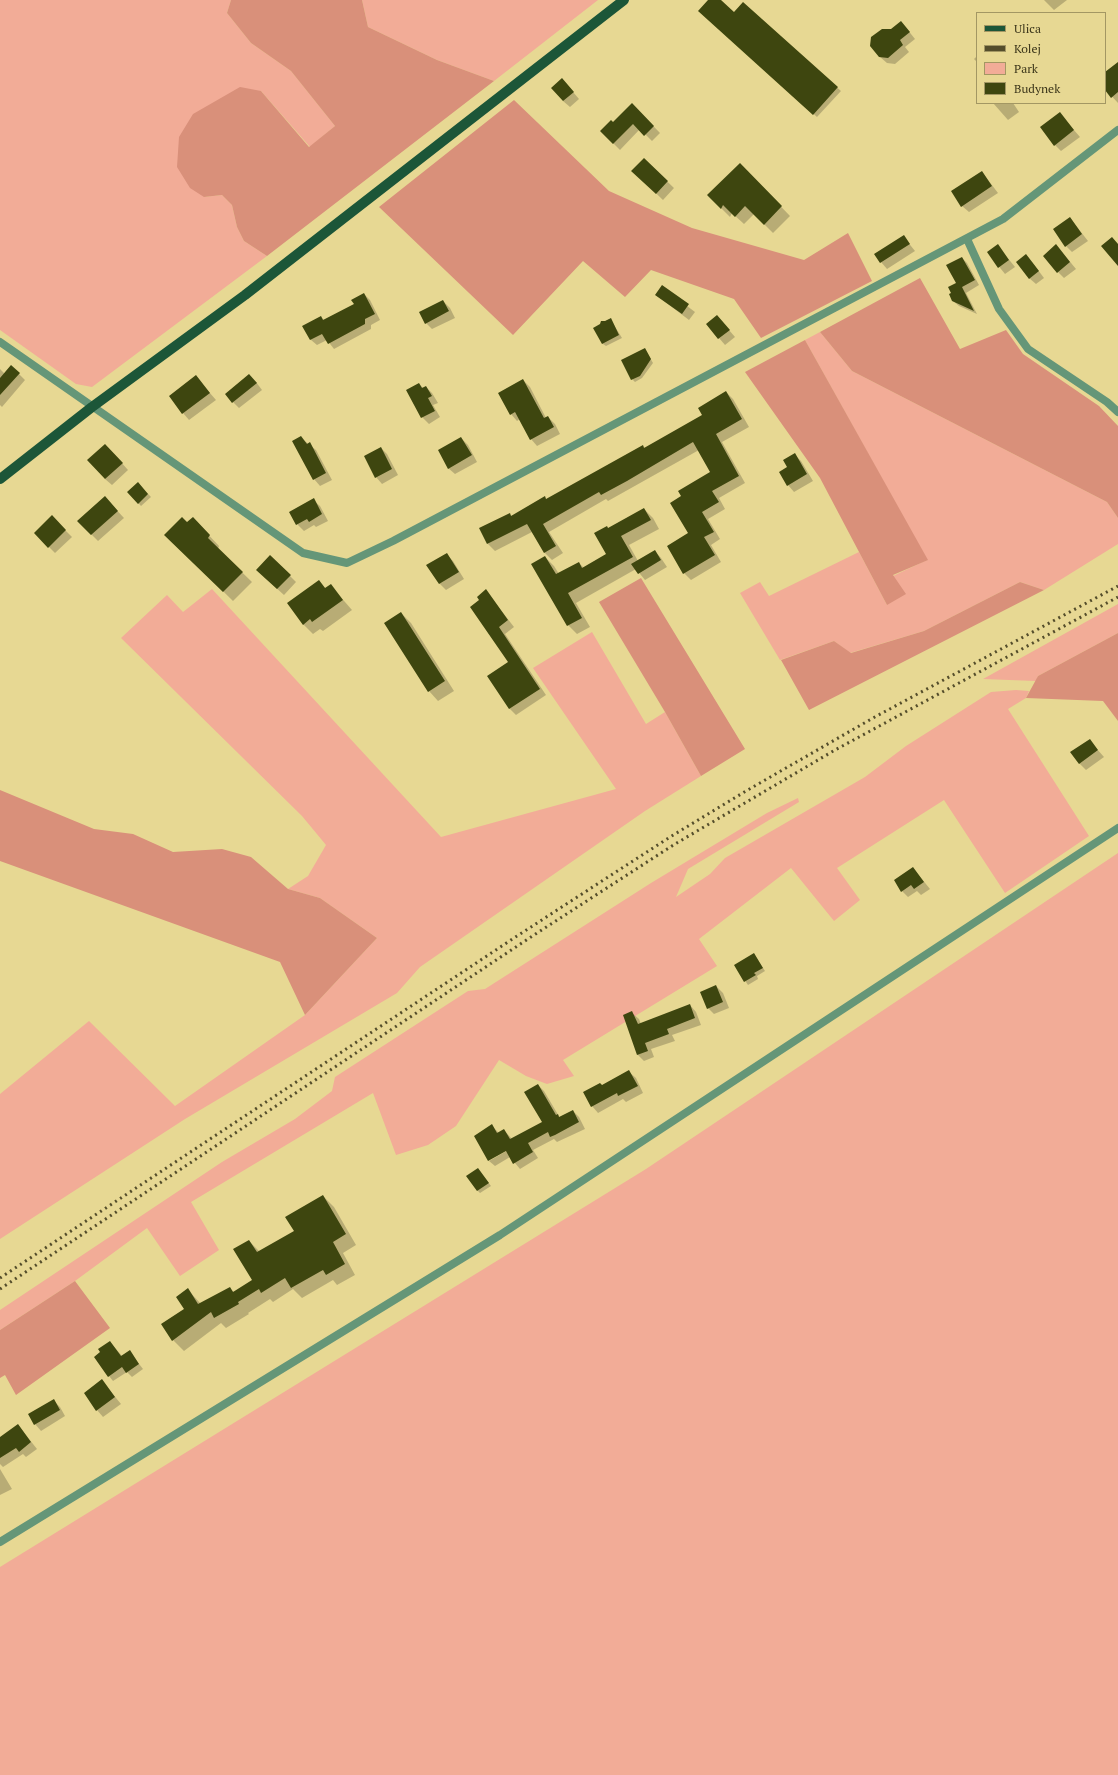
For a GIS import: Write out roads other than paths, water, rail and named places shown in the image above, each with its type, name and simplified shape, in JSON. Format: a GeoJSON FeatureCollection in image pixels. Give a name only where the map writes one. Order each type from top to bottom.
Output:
{"type":"FeatureCollection","features":[{"type":"Feature","properties":{"kind":"main road"},"geometry":{"type":"LineString","coordinates":[[0,479],[92,407],[245,295],[624,0]]}},
{"type":"Feature","properties":{"kind":"street"},"geometry":{"type":"LineString","coordinates":[[0,342],[303,553],[347,564],[1003,219],[1118,130]]}},
{"type":"Feature","properties":{"kind":"street"},"geometry":{"type":"LineString","coordinates":[[967,239],[999,310],[1028,349],[1107,402],[1118,412]]}},
{"type":"Feature","properties":{"kind":"street"},"geometry":{"type":"LineString","coordinates":[[0,1542],[500,1235],[1118,828]]}},
{"type":"Feature","properties":{"kind":"railway"},"geometry":{"type":"LineString","coordinates":[[0,1278],[517,936],[670,837],[746,791],[873,718],[1118,586]]}},
{"type":"Feature","properties":{"kind":"railway"},"geometry":{"type":"LineString","coordinates":[[0,1289],[537,933],[675,844],[835,750],[1118,597]]}}]}
